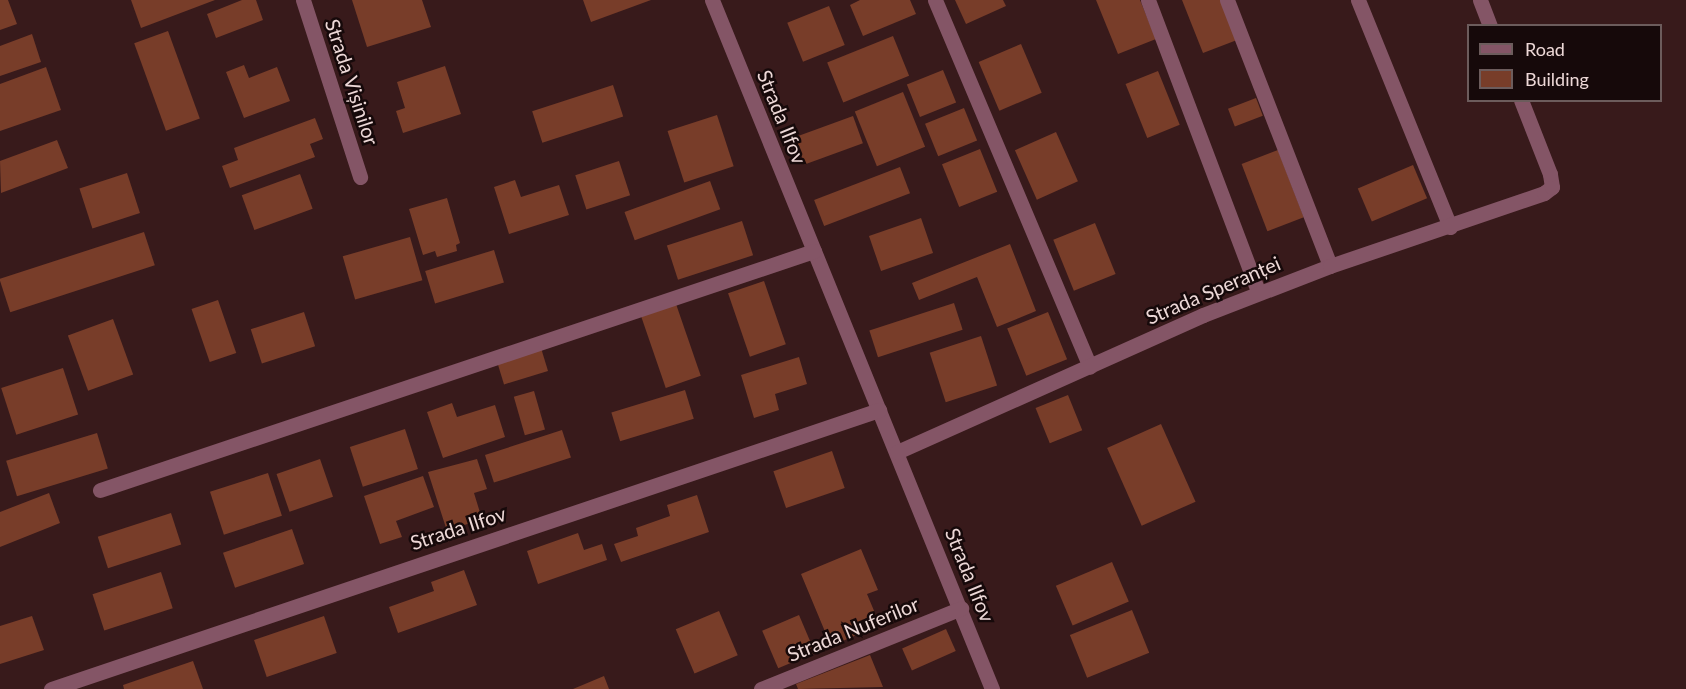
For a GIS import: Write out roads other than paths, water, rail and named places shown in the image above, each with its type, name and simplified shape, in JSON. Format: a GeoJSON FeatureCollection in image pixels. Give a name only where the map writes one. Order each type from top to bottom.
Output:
{"type":"FeatureCollection","features":[{"type":"Feature","properties":{"kind":"street","name":"Strada Vișinilor"},"geometry":{"type":"LineString","coordinates":[[303,0],[360,177]]}},
{"type":"Feature","properties":{"kind":"street","name":"Strada Ilfov"},"geometry":{"type":"LineString","coordinates":[[712,0],[992,689]]}},
{"type":"Feature","properties":{"kind":"street"},"geometry":{"type":"LineString","coordinates":[[935,0],[1090,367]]}},
{"type":"Feature","properties":{"kind":"street"},"geometry":{"type":"LineString","coordinates":[[1148,0],[1259,293]]}},
{"type":"Feature","properties":{"kind":"street"},"geometry":{"type":"LineString","coordinates":[[1227,0],[1330,266]]}},
{"type":"Feature","properties":{"kind":"street"},"geometry":{"type":"LineString","coordinates":[[1358,0],[1450,227]]}},
{"type":"Feature","properties":{"kind":"street"},"geometry":{"type":"LineString","coordinates":[[1480,0],[1489,24]]}},
{"type":"Feature","properties":{"kind":"street","name":"Strada Speranței"},"geometry":{"type":"LineString","coordinates":[[897,452],[1259,293],[1330,266],[1450,227],[1552,187],[1550,174],[1522,102]]}},
{"type":"Feature","properties":{"kind":"street"},"geometry":{"type":"LineString","coordinates":[[100,490],[814,251]]}},
{"type":"Feature","properties":{"kind":"street","name":"Strada Ilfov"},"geometry":{"type":"LineString","coordinates":[[51,689],[879,410]]}},
{"type":"Feature","properties":{"kind":"street","name":"Strada Nuferilor"},"geometry":{"type":"LineString","coordinates":[[761,689],[961,608]]}}]}
